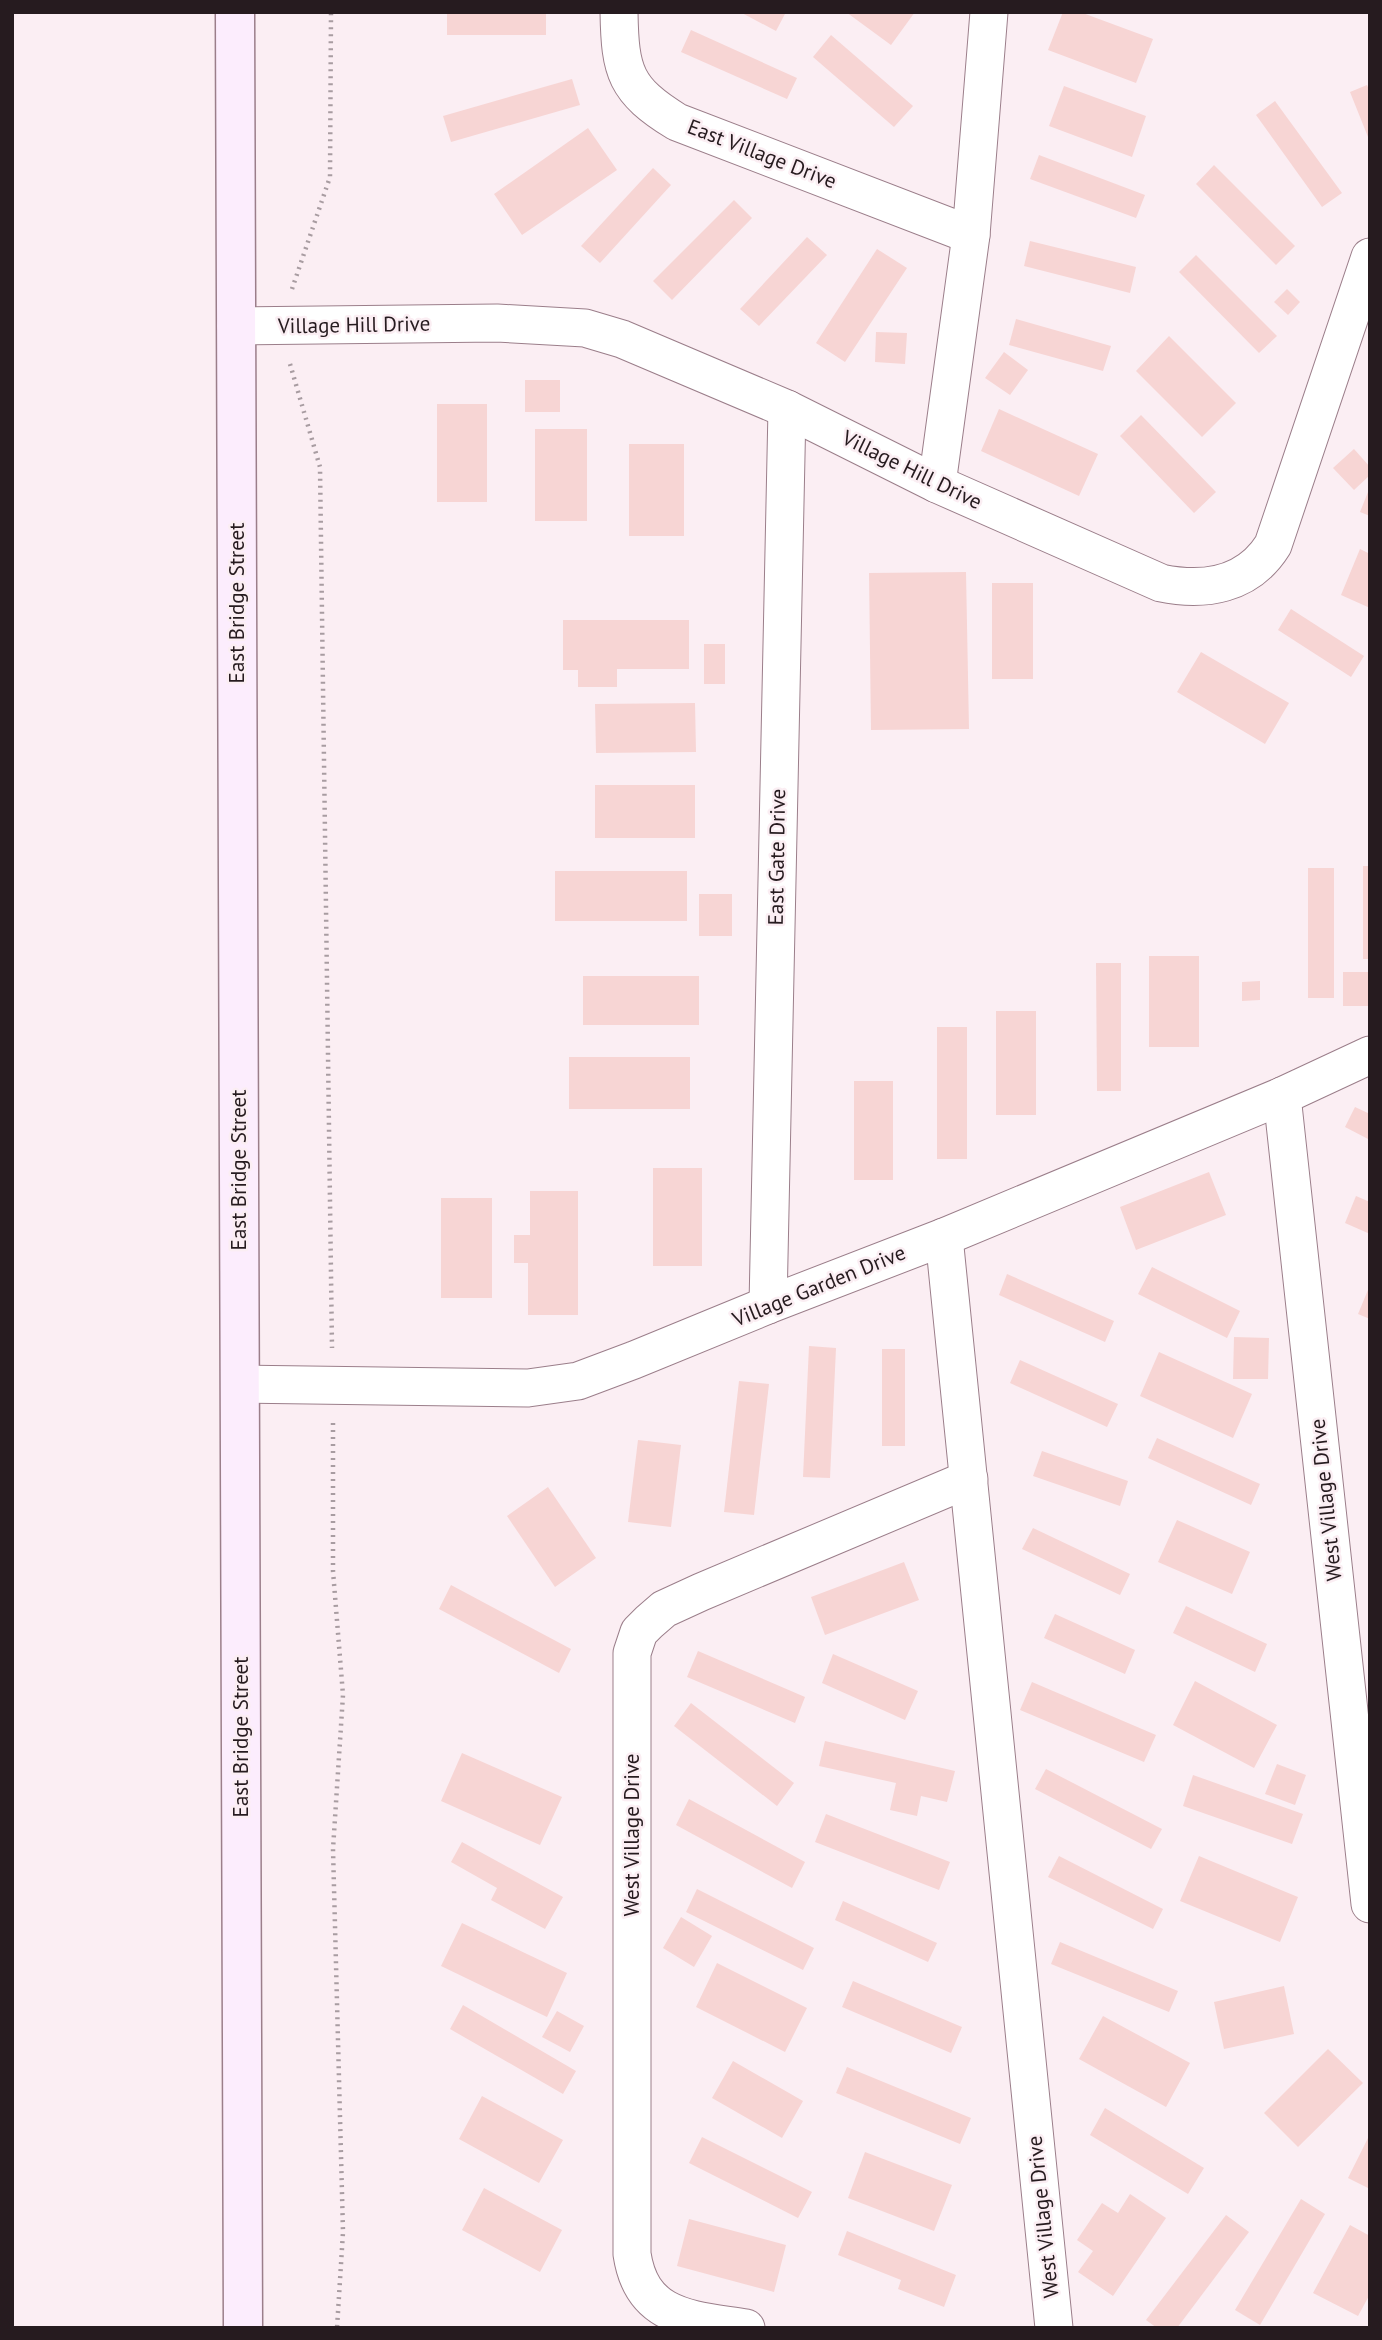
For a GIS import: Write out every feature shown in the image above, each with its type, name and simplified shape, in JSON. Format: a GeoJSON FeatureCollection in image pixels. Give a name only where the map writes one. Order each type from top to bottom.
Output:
{"type":"FeatureCollection","features":[{"type":"Feature","properties":{"kind":"main road","name":"East Bridge Street"},"geometry":{"type":"LineString","coordinates":[[235,12],[243,2328]]}},
{"type":"Feature","properties":{"kind":"street","name":"East Village Drive"},"geometry":{"type":"LineString","coordinates":[[620,12],[622,64],[639,93],[677,122],[971,235]]}},
{"type":"Feature","properties":{"kind":"street"},"geometry":{"type":"LineString","coordinates":[[937,484],[971,235],[989,12]]}},
{"type":"Feature","properties":{"kind":"street","name":"Village Hill Drive"},"geometry":{"type":"LineString","coordinates":[[236,326],[497,323],[585,328],[622,339],[787,409],[937,484],[1161,583],[1199,588],[1229,582],[1264,560],[1273,545],[1370,257]]}},
{"type":"Feature","properties":{"kind":"street","name":"East Gate Drive"},"geometry":{"type":"LineString","coordinates":[[768,1305],[787,409]]}},
{"type":"Feature","properties":{"kind":"street","name":"Village Garden Drive"},"geometry":{"type":"LineString","coordinates":[[240,1384],[528,1388],[578,1381],[944,1237],[1282,1096],[1370,1055]]}},
{"type":"Feature","properties":{"kind":"street","name":"West Village Drive"},"geometry":{"type":"LineString","coordinates":[[1282,1096],[1370,1904]]}},
{"type":"Feature","properties":{"kind":"street","name":"West Village Drive"},"geometry":{"type":"LineString","coordinates":[[944,1237],[1054,2328]]}},
{"type":"Feature","properties":{"kind":"street","name":"West Village Drive"},"geometry":{"type":"LineString","coordinates":[[746,2328],[685,2318],[661,2307],[640,2285],[633,2262],[632,1653],[639,1632],[664,1609],[969,1479]]}},
{"type":"Feature","properties":{"kind":"path"},"geometry":{"type":"LineString","coordinates":[[331,12],[330,177],[279,326],[320,467],[333,1385],[333,1571],[343,1695],[333,1849],[343,2232],[337,2328]]}},
{"type":"Feature","properties":{"kind":"building"},"geometry":{"type":"Polygon","coordinates":[[[447,12],[546,12],[546,35],[447,35],[447,12]]]}},
{"type":"Feature","properties":{"kind":"building"},"geometry":{"type":"Polygon","coordinates":[[[740,12],[786,12],[776,31],[740,12]]]}},
{"type":"Feature","properties":{"kind":"building"},"geometry":{"type":"Polygon","coordinates":[[[846,12],[915,12],[891,45],[846,12]]]}},
{"type":"Feature","properties":{"kind":"building"},"geometry":{"type":"Polygon","coordinates":[[[1063,12],[1080,12],[1153,39],[1136,83],[1048,50],[1063,12]]]}},
{"type":"Feature","properties":{"kind":"building"},"geometry":{"type":"Polygon","coordinates":[[[691,30],[797,78],[787,99],[681,52],[691,30]]]}},
{"type":"Feature","properties":{"kind":"building"},"geometry":{"type":"Polygon","coordinates":[[[831,35],[913,106],[894,127],[813,57],[831,35]]]}},
{"type":"Feature","properties":{"kind":"building"},"geometry":{"type":"Polygon","coordinates":[[[572,79],[580,105],[451,142],[443,116],[572,79]]]}},
{"type":"Feature","properties":{"kind":"building"},"geometry":{"type":"Polygon","coordinates":[[[1367,85],[1370,92],[1370,142],[1350,92],[1367,85]]]}},
{"type":"Feature","properties":{"kind":"building"},"geometry":{"type":"Polygon","coordinates":[[[1064,86],[1146,116],[1132,157],[1049,126],[1064,86]]]}},
{"type":"Feature","properties":{"kind":"building"},"geometry":{"type":"Polygon","coordinates":[[[1275,101],[1342,193],[1322,207],[1256,115],[1275,101]]]}},
{"type":"Feature","properties":{"kind":"building"},"geometry":{"type":"Polygon","coordinates":[[[588,128],[617,170],[522,235],[494,194],[588,128]]]}},
{"type":"Feature","properties":{"kind":"building"},"geometry":{"type":"Polygon","coordinates":[[[1039,155],[1145,195],[1136,218],[1030,179],[1039,155]]]}},
{"type":"Feature","properties":{"kind":"building"},"geometry":{"type":"Polygon","coordinates":[[[1214,165],[1295,246],[1276,265],[1196,184],[1214,165]]]}},
{"type":"Feature","properties":{"kind":"building"},"geometry":{"type":"Polygon","coordinates":[[[653,168],[671,185],[600,263],[581,246],[653,168]]]}},
{"type":"Feature","properties":{"kind":"building"},"geometry":{"type":"Polygon","coordinates":[[[734,200],[752,218],[672,300],[653,281],[734,200]]]}},
{"type":"Feature","properties":{"kind":"building"},"geometry":{"type":"Polygon","coordinates":[[[807,237],[827,255],[759,326],[740,309],[807,237]]]}},
{"type":"Feature","properties":{"kind":"building"},"geometry":{"type":"Polygon","coordinates":[[[1030,241],[1136,267],[1130,293],[1024,266],[1030,241]]]}},
{"type":"Feature","properties":{"kind":"building"},"geometry":{"type":"Polygon","coordinates":[[[877,249],[907,268],[845,362],[816,343],[877,249]]]}},
{"type":"Feature","properties":{"kind":"building"},"geometry":{"type":"Polygon","coordinates":[[[1196,255],[1277,336],[1259,353],[1179,272],[1196,255]]]}},
{"type":"Feature","properties":{"kind":"building"},"geometry":{"type":"Polygon","coordinates":[[[1287,289],[1300,302],[1288,315],[1274,302],[1287,289]]]}},
{"type":"Feature","properties":{"kind":"building"},"geometry":{"type":"Polygon","coordinates":[[[1016,319],[1111,346],[1103,371],[1009,345],[1016,319]]]}},
{"type":"Feature","properties":{"kind":"building"},"geometry":{"type":"Polygon","coordinates":[[[876,332],[907,333],[905,364],[875,362],[876,332]]]}},
{"type":"Feature","properties":{"kind":"building"},"geometry":{"type":"Polygon","coordinates":[[[1169,336],[1236,403],[1202,437],[1136,371],[1169,336]]]}},
{"type":"Feature","properties":{"kind":"building"},"geometry":{"type":"Polygon","coordinates":[[[1004,352],[1028,370],[1010,395],[985,378],[1004,352]]]}},
{"type":"Feature","properties":{"kind":"building"},"geometry":{"type":"Polygon","coordinates":[[[525,380],[560,380],[560,412],[525,412],[525,380]]]}},
{"type":"Feature","properties":{"kind":"building"},"geometry":{"type":"Polygon","coordinates":[[[437,404],[487,404],[487,502],[437,502],[437,404]]]}},
{"type":"Feature","properties":{"kind":"building"},"geometry":{"type":"Polygon","coordinates":[[[999,409],[1098,454],[1079,496],[981,451],[999,409]]]}},
{"type":"Feature","properties":{"kind":"building"},"geometry":{"type":"Polygon","coordinates":[[[1141,415],[1216,492],[1194,513],[1120,436],[1141,415]]]}},
{"type":"Feature","properties":{"kind":"building"},"geometry":{"type":"Polygon","coordinates":[[[535,429],[587,429],[587,521],[535,521],[535,429]]]}},
{"type":"Feature","properties":{"kind":"building"},"geometry":{"type":"Polygon","coordinates":[[[629,444],[684,444],[684,536],[629,536],[629,444]]]}},
{"type":"Feature","properties":{"kind":"building"},"geometry":{"type":"Polygon","coordinates":[[[1354,449],[1370,467],[1370,475],[1354,490],[1333,468],[1354,449]]]}},
{"type":"Feature","properties":{"kind":"building"},"geometry":{"type":"Polygon","coordinates":[[[1370,487],[1370,516],[1360,512],[1370,487]]]}},
{"type":"Feature","properties":{"kind":"building"},"geometry":{"type":"Polygon","coordinates":[[[1360,549],[1370,554],[1370,608],[1341,595],[1360,549]]]}},
{"type":"Feature","properties":{"kind":"building"},"geometry":{"type":"Polygon","coordinates":[[[966,572],[969,729],[871,730],[869,573],[966,572]]]}},
{"type":"Feature","properties":{"kind":"building"},"geometry":{"type":"Polygon","coordinates":[[[992,583],[1033,583],[1033,679],[992,679],[992,583]]]}},
{"type":"Feature","properties":{"kind":"building"},"geometry":{"type":"Polygon","coordinates":[[[1291,609],[1364,656],[1351,677],[1278,630],[1291,609]]]}},
{"type":"Feature","properties":{"kind":"building"},"geometry":{"type":"Polygon","coordinates":[[[563,620],[689,620],[689,669],[617,669],[617,687],[578,687],[578,670],[563,670],[563,620]]]}},
{"type":"Feature","properties":{"kind":"building"},"geometry":{"type":"Polygon","coordinates":[[[704,644],[725,644],[725,684],[704,684],[704,644]]]}},
{"type":"Feature","properties":{"kind":"building"},"geometry":{"type":"Polygon","coordinates":[[[1201,652],[1289,703],[1265,744],[1177,692],[1201,652]]]}},
{"type":"Feature","properties":{"kind":"building"},"geometry":{"type":"Polygon","coordinates":[[[695,703],[696,752],[596,753],[595,704],[695,703]]]}},
{"type":"Feature","properties":{"kind":"building"},"geometry":{"type":"Polygon","coordinates":[[[595,785],[695,785],[695,838],[595,838],[595,785]]]}},
{"type":"Feature","properties":{"kind":"building"},"geometry":{"type":"Polygon","coordinates":[[[1363,866],[1370,866],[1370,959],[1363,959],[1363,866]]]}},
{"type":"Feature","properties":{"kind":"building"},"geometry":{"type":"Polygon","coordinates":[[[1308,868],[1334,868],[1334,998],[1308,998],[1308,868]]]}},
{"type":"Feature","properties":{"kind":"building"},"geometry":{"type":"Polygon","coordinates":[[[555,871],[687,871],[687,921],[555,921],[555,871]]]}},
{"type":"Feature","properties":{"kind":"building"},"geometry":{"type":"Polygon","coordinates":[[[699,894],[732,894],[732,936],[699,936],[699,894]]]}},
{"type":"Feature","properties":{"kind":"building"},"geometry":{"type":"Polygon","coordinates":[[[1149,956],[1199,956],[1199,1047],[1149,1047],[1149,956]]]}},
{"type":"Feature","properties":{"kind":"building"},"geometry":{"type":"Polygon","coordinates":[[[1096,963],[1121,963],[1121,1091],[1097,1091],[1096,963]]]}},
{"type":"Feature","properties":{"kind":"building"},"geometry":{"type":"Polygon","coordinates":[[[1343,972],[1370,972],[1370,1006],[1343,1006],[1343,972]]]}},
{"type":"Feature","properties":{"kind":"building"},"geometry":{"type":"Polygon","coordinates":[[[583,976],[699,976],[699,1025],[583,1025],[583,976]]]}},
{"type":"Feature","properties":{"kind":"building"},"geometry":{"type":"Polygon","coordinates":[[[1260,981],[1260,1000],[1242,1001],[1242,982],[1260,981]]]}},
{"type":"Feature","properties":{"kind":"building"},"geometry":{"type":"Polygon","coordinates":[[[996,1011],[1036,1011],[1036,1115],[996,1115],[996,1011]]]}},
{"type":"Feature","properties":{"kind":"building"},"geometry":{"type":"Polygon","coordinates":[[[937,1027],[967,1027],[967,1159],[937,1159],[937,1027]]]}},
{"type":"Feature","properties":{"kind":"building"},"geometry":{"type":"Polygon","coordinates":[[[569,1057],[690,1057],[690,1109],[569,1109],[569,1057]]]}},
{"type":"Feature","properties":{"kind":"building"},"geometry":{"type":"Polygon","coordinates":[[[854,1081],[893,1081],[893,1180],[854,1180],[854,1081]]]}},
{"type":"Feature","properties":{"kind":"building"},"geometry":{"type":"Polygon","coordinates":[[[1355,1107],[1370,1114],[1370,1140],[1345,1127],[1355,1107]]]}},
{"type":"Feature","properties":{"kind":"building"},"geometry":{"type":"Polygon","coordinates":[[[653,1168],[702,1168],[702,1266],[653,1266],[653,1168]]]}},
{"type":"Feature","properties":{"kind":"building"},"geometry":{"type":"Polygon","coordinates":[[[1209,1172],[1226,1215],[1136,1250],[1120,1207],[1209,1172]]]}},
{"type":"Feature","properties":{"kind":"building"},"geometry":{"type":"Polygon","coordinates":[[[530,1191],[578,1191],[578,1315],[528,1315],[528,1263],[514,1263],[514,1235],[530,1235],[530,1191]]]}},
{"type":"Feature","properties":{"kind":"building"},"geometry":{"type":"Polygon","coordinates":[[[1356,1196],[1370,1202],[1370,1234],[1345,1223],[1356,1196]]]}},
{"type":"Feature","properties":{"kind":"building"},"geometry":{"type":"Polygon","coordinates":[[[441,1198],[492,1198],[492,1298],[441,1298],[441,1198]]]}},
{"type":"Feature","properties":{"kind":"building"},"geometry":{"type":"Polygon","coordinates":[[[1152,1267],[1240,1311],[1227,1338],[1138,1294],[1152,1267]]]}},
{"type":"Feature","properties":{"kind":"building"},"geometry":{"type":"Polygon","coordinates":[[[1007,1274],[1114,1321],[1105,1342],[999,1295],[1007,1274]]]}},
{"type":"Feature","properties":{"kind":"building"},"geometry":{"type":"Polygon","coordinates":[[[1370,1285],[1370,1319],[1358,1314],[1370,1285]]]}},
{"type":"Feature","properties":{"kind":"building"},"geometry":{"type":"Polygon","coordinates":[[[1234,1337],[1269,1338],[1268,1379],[1233,1379],[1234,1337]]]}},
{"type":"Feature","properties":{"kind":"building"},"geometry":{"type":"Polygon","coordinates":[[[809,1346],[836,1348],[830,1478],[803,1477],[809,1346]]]}},
{"type":"Feature","properties":{"kind":"building"},"geometry":{"type":"Polygon","coordinates":[[[882,1349],[905,1349],[905,1446],[882,1446],[882,1349]]]}},
{"type":"Feature","properties":{"kind":"building"},"geometry":{"type":"Polygon","coordinates":[[[1159,1352],[1252,1394],[1233,1438],[1140,1396],[1159,1352]]]}},
{"type":"Feature","properties":{"kind":"building"},"geometry":{"type":"Polygon","coordinates":[[[1020,1360],[1118,1404],[1107,1427],[1010,1383],[1020,1360]]]}},
{"type":"Feature","properties":{"kind":"building"},"geometry":{"type":"Polygon","coordinates":[[[739,1381],[769,1384],[754,1515],[724,1512],[739,1381]]]}},
{"type":"Feature","properties":{"kind":"building"},"geometry":{"type":"Polygon","coordinates":[[[1157,1438],[1260,1484],[1251,1505],[1148,1458],[1157,1438]]]}},
{"type":"Feature","properties":{"kind":"building"},"geometry":{"type":"Polygon","coordinates":[[[638,1440],[681,1445],[671,1527],[628,1522],[638,1440]]]}},
{"type":"Feature","properties":{"kind":"building"},"geometry":{"type":"Polygon","coordinates":[[[1042,1451],[1128,1481],[1120,1506],[1033,1476],[1042,1451]]]}},
{"type":"Feature","properties":{"kind":"building"},"geometry":{"type":"Polygon","coordinates":[[[548,1487],[596,1558],[555,1587],[507,1516],[548,1487]]]}},
{"type":"Feature","properties":{"kind":"building"},"geometry":{"type":"Polygon","coordinates":[[[1177,1520],[1250,1552],[1232,1594],[1158,1562],[1177,1520]]]}},
{"type":"Feature","properties":{"kind":"building"},"geometry":{"type":"Polygon","coordinates":[[[1033,1528],[1130,1574],[1120,1595],[1022,1549],[1033,1528]]]}},
{"type":"Feature","properties":{"kind":"building"},"geometry":{"type":"Polygon","coordinates":[[[904,1562],[919,1600],[825,1635],[811,1597],[904,1562]]]}},
{"type":"Feature","properties":{"kind":"building"},"geometry":{"type":"Polygon","coordinates":[[[451,1585],[571,1649],[559,1673],[439,1609],[451,1585]]]}},
{"type":"Feature","properties":{"kind":"building"},"geometry":{"type":"Polygon","coordinates":[[[1186,1606],[1267,1644],[1255,1672],[1173,1633],[1186,1606]]]}},
{"type":"Feature","properties":{"kind":"building"},"geometry":{"type":"Polygon","coordinates":[[[1055,1614],[1135,1650],[1125,1674],[1044,1638],[1055,1614]]]}},
{"type":"Feature","properties":{"kind":"building"},"geometry":{"type":"Polygon","coordinates":[[[698,1651],[805,1697],[795,1723],[687,1677],[698,1651]]]}},
{"type":"Feature","properties":{"kind":"building"},"geometry":{"type":"Polygon","coordinates":[[[833,1654],[918,1691],[905,1720],[822,1683],[833,1654]]]}},
{"type":"Feature","properties":{"kind":"building"},"geometry":{"type":"Polygon","coordinates":[[[1195,1681],[1277,1725],[1254,1768],[1173,1725],[1195,1681]]]}},
{"type":"Feature","properties":{"kind":"building"},"geometry":{"type":"Polygon","coordinates":[[[1032,1682],[1156,1735],[1144,1762],[1020,1710],[1032,1682]]]}},
{"type":"Feature","properties":{"kind":"building"},"geometry":{"type":"Polygon","coordinates":[[[691,1703],[794,1783],[777,1806],[674,1726],[691,1703]]]}},
{"type":"Feature","properties":{"kind":"building"},"geometry":{"type":"Polygon","coordinates":[[[825,1741],[955,1771],[947,1802],[921,1796],[917,1816],[890,1810],[896,1783],[819,1766],[825,1741]]]}},
{"type":"Feature","properties":{"kind":"building"},"geometry":{"type":"Polygon","coordinates":[[[462,1753],[562,1797],[540,1845],[441,1801],[462,1753]]]}},
{"type":"Feature","properties":{"kind":"building"},"geometry":{"type":"Polygon","coordinates":[[[1277,1764],[1306,1775],[1295,1805],[1265,1794],[1277,1764]]]}},
{"type":"Feature","properties":{"kind":"building"},"geometry":{"type":"Polygon","coordinates":[[[1046,1769],[1162,1829],[1151,1849],[1035,1789],[1046,1769]]]}},
{"type":"Feature","properties":{"kind":"building"},"geometry":{"type":"Polygon","coordinates":[[[1193,1775],[1303,1814],[1292,1844],[1183,1806],[1193,1775]]]}},
{"type":"Feature","properties":{"kind":"building"},"geometry":{"type":"Polygon","coordinates":[[[689,1799],[805,1862],[792,1888],[676,1825],[689,1799]]]}},
{"type":"Feature","properties":{"kind":"building"},"geometry":{"type":"Polygon","coordinates":[[[826,1814],[950,1862],[939,1890],[815,1842],[826,1814]]]}},
{"type":"Feature","properties":{"kind":"building"},"geometry":{"type":"Polygon","coordinates":[[[462,1842],[563,1897],[545,1929],[491,1900],[497,1888],[451,1862],[462,1842]]]}},
{"type":"Feature","properties":{"kind":"building"},"geometry":{"type":"Polygon","coordinates":[[[1059,1856],[1163,1909],[1153,1929],[1048,1877],[1059,1856]]]}},
{"type":"Feature","properties":{"kind":"building"},"geometry":{"type":"Polygon","coordinates":[[[1199,1856],[1298,1897],[1280,1942],[1180,1901],[1199,1856]]]}},
{"type":"Feature","properties":{"kind":"building"},"geometry":{"type":"Polygon","coordinates":[[[697,1889],[814,1948],[803,1970],[686,1912],[697,1889]]]}},
{"type":"Feature","properties":{"kind":"building"},"geometry":{"type":"Polygon","coordinates":[[[843,1901],[937,1943],[928,1962],[835,1920],[843,1901]]]}},
{"type":"Feature","properties":{"kind":"building"},"geometry":{"type":"Polygon","coordinates":[[[681,1917],[712,1936],[694,1967],[663,1948],[681,1917]]]}},
{"type":"Feature","properties":{"kind":"building"},"geometry":{"type":"Polygon","coordinates":[[[462,1923],[567,1973],[547,2017],[441,1966],[462,1923]]]}},
{"type":"Feature","properties":{"kind":"building"},"geometry":{"type":"Polygon","coordinates":[[[1060,1942],[1178,1991],[1169,2012],[1051,1964],[1060,1942]]]}},
{"type":"Feature","properties":{"kind":"building"},"geometry":{"type":"Polygon","coordinates":[[[717,1963],[807,2008],[785,2052],[696,2007],[717,1963]]]}},
{"type":"Feature","properties":{"kind":"building"},"geometry":{"type":"Polygon","coordinates":[[[853,1981],[962,2027],[951,2053],[842,2007],[853,1981]]]}},
{"type":"Feature","properties":{"kind":"building"},"geometry":{"type":"Polygon","coordinates":[[[1284,1986],[1294,2034],[1224,2049],[1214,2002],[1284,1986]]]}},
{"type":"Feature","properties":{"kind":"building"},"geometry":{"type":"Polygon","coordinates":[[[463,2005],[576,2071],[563,2094],[450,2029],[463,2005]]]}},
{"type":"Feature","properties":{"kind":"building"},"geometry":{"type":"Polygon","coordinates":[[[557,2011],[584,2026],[570,2052],[542,2037],[557,2011]]]}},
{"type":"Feature","properties":{"kind":"building"},"geometry":{"type":"Polygon","coordinates":[[[1103,2016],[1190,2063],[1166,2107],[1079,2059],[1103,2016]]]}},
{"type":"Feature","properties":{"kind":"building"},"geometry":{"type":"Polygon","coordinates":[[[1328,2049],[1363,2083],[1298,2147],[1264,2113],[1328,2049]]]}},
{"type":"Feature","properties":{"kind":"building"},"geometry":{"type":"Polygon","coordinates":[[[733,2061],[803,2101],[782,2138],[712,2098],[733,2061]]]}},
{"type":"Feature","properties":{"kind":"building"},"geometry":{"type":"Polygon","coordinates":[[[847,2067],[971,2118],[960,2144],[836,2093],[847,2067]]]}},
{"type":"Feature","properties":{"kind":"building"},"geometry":{"type":"Polygon","coordinates":[[[482,2096],[563,2140],[539,2183],[459,2139],[482,2096]]]}},
{"type":"Feature","properties":{"kind":"building"},"geometry":{"type":"Polygon","coordinates":[[[1105,2108],[1204,2168],[1188,2194],[1090,2135],[1105,2108]]]}},
{"type":"Feature","properties":{"kind":"building"},"geometry":{"type":"Polygon","coordinates":[[[1370,2134],[1370,2189],[1348,2178],[1370,2134]]]}},
{"type":"Feature","properties":{"kind":"building"},"geometry":{"type":"Polygon","coordinates":[[[702,2137],[812,2192],[798,2218],[689,2163],[702,2137]]]}},
{"type":"Feature","properties":{"kind":"building"},"geometry":{"type":"Polygon","coordinates":[[[865,2152],[952,2185],[934,2231],[848,2198],[865,2152]]]}},
{"type":"Feature","properties":{"kind":"building"},"geometry":{"type":"Polygon","coordinates":[[[484,2188],[562,2230],[540,2272],[462,2230],[484,2188]]]}},
{"type":"Feature","properties":{"kind":"building"},"geometry":{"type":"Polygon","coordinates":[[[1130,2194],[1166,2218],[1113,2296],[1078,2272],[1093,2251],[1077,2240],[1102,2203],[1118,2213],[1130,2194]]]}},
{"type":"Feature","properties":{"kind":"building"},"geometry":{"type":"Polygon","coordinates":[[[1301,2199],[1325,2214],[1260,2325],[1235,2310],[1301,2199]]]}},
{"type":"Feature","properties":{"kind":"building"},"geometry":{"type":"Polygon","coordinates":[[[1226,2215],[1249,2232],[1177,2328],[1157,2328],[1146,2320],[1226,2215]]]}},
{"type":"Feature","properties":{"kind":"building"},"geometry":{"type":"Polygon","coordinates":[[[689,2219],[786,2245],[774,2292],[677,2266],[689,2219]]]}},
{"type":"Feature","properties":{"kind":"building"},"geometry":{"type":"Polygon","coordinates":[[[1350,2225],[1370,2236],[1370,2294],[1358,2316],[1313,2293],[1350,2225]]]}},
{"type":"Feature","properties":{"kind":"building"},"geometry":{"type":"Polygon","coordinates":[[[847,2231],[956,2275],[944,2307],[898,2289],[901,2280],[838,2255],[847,2231]]]}}]}
